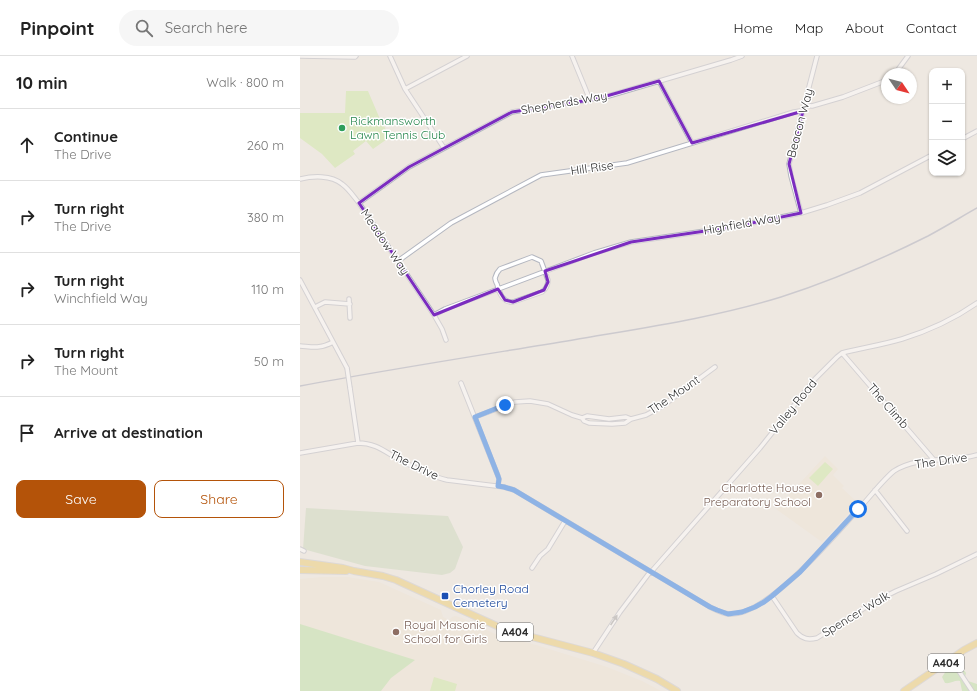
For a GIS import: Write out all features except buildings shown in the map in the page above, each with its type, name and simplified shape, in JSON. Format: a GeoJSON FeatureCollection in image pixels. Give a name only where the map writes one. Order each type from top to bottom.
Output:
{"type":"FeatureCollection","features":[{"type":"Feature","properties":{"kind":"main road","name":"A404"},"geometry":{"type":"LineString","coordinates":[[300,562],[343,568],[396,580],[506,630],[593,653],[624,664],[657,679],[676,691]]}},
{"type":"Feature","properties":{"kind":"main road","name":"A404"},"geometry":{"type":"LineString","coordinates":[[300,570],[342,572],[354,571]]}},
{"type":"Feature","properties":{"kind":"main road","name":"A404"},"geometry":{"type":"LineString","coordinates":[[904,691],[964,650],[977,643]]}},
{"type":"Feature","properties":{"kind":"street"},"geometry":{"type":"LineString","coordinates":[[300,56],[356,56]]}},
{"type":"Feature","properties":{"kind":"street"},"geometry":{"type":"LineString","coordinates":[[390,56],[405,89],[444,148]]}},
{"type":"Feature","properties":{"kind":"street"},"geometry":{"type":"LineString","coordinates":[[405,89],[467,56]]}},
{"type":"Feature","properties":{"kind":"street"},"geometry":{"type":"LineString","coordinates":[[572,56],[590,100]]}},
{"type":"Feature","properties":{"kind":"street","name":"Shepherds Way"},"geometry":{"type":"LineString","coordinates":[[359,203],[409,167],[512,112],[605,97],[742,56]]}},
{"type":"Feature","properties":{"kind":"street","name":"Beacon Way"},"geometry":{"type":"LineString","coordinates":[[801,213],[789,164],[817,56]]}},
{"type":"Feature","properties":{"kind":"street"},"geometry":{"type":"LineString","coordinates":[[899,68],[908,56]]}},
{"type":"Feature","properties":{"kind":"street"},"geometry":{"type":"LineString","coordinates":[[660,81],[692,143]]}},
{"type":"Feature","properties":{"kind":"street"},"geometry":{"type":"LineString","coordinates":[[805,105],[812,106],[843,97],[881,82]]}},
{"type":"Feature","properties":{"kind":"street","name":"Hill Rise"},"geometry":{"type":"LineString","coordinates":[[398,261],[451,223],[541,176],[627,163],[794,112],[803,111]]}},
{"type":"Feature","properties":{"kind":"street"},"geometry":{"type":"LineString","coordinates":[[965,137],[977,131]]}},
{"type":"Feature","properties":{"kind":"street","name":"Highfield Way"},"geometry":{"type":"LineString","coordinates":[[434,315],[445,309],[545,271],[594,253],[631,242],[771,220],[827,205],[860,193],[929,157]]}},
{"type":"Feature","properties":{"kind":"street","name":"Meadow Way"},"geometry":{"type":"LineString","coordinates":[[300,179],[310,177],[327,178],[338,182],[346,188],[359,203],[434,315],[446,340]]}},
{"type":"Feature","properties":{"kind":"street"},"geometry":{"type":"LineString","coordinates":[[530,258],[534,258],[541,262],[548,282],[542,292],[509,302],[503,299],[498,289],[495,278],[499,270],[530,258]]}},
{"type":"Feature","properties":{"kind":"street"},"geometry":{"type":"LineString","coordinates":[[300,280],[346,368],[358,444]]}},
{"type":"Feature","properties":{"kind":"street"},"geometry":{"type":"LineString","coordinates":[[315,307],[325,302],[349,301],[350,318]]}},
{"type":"Feature","properties":{"kind":"street","name":"Valley Road"},"geometry":{"type":"LineString","coordinates":[[593,653],[620,612],[650,572],[760,448],[815,379],[832,362],[842,353],[902,339],[920,333],[947,321],[977,303]]}},
{"type":"Feature","properties":{"kind":"street"},"geometry":{"type":"LineString","coordinates":[[300,346],[320,347],[333,342]]}},
{"type":"Feature","properties":{"kind":"street","name":"The Climb"},"geometry":{"type":"LineString","coordinates":[[842,353],[934,460]]}},
{"type":"Feature","properties":{"kind":"street","name":"The Mount"},"geometry":{"type":"LineString","coordinates":[[475,417],[505,405],[522,401],[536,401],[548,404],[582,418],[584,421],[589,423],[626,423],[631,419],[650,413],[661,407],[715,367]]}},
{"type":"Feature","properties":{"kind":"street"},"geometry":{"type":"LineString","coordinates":[[461,383],[498,476],[498,486]]}},
{"type":"Feature","properties":{"kind":"street","name":"The Mount"},"geometry":{"type":"LineString","coordinates":[[582,418],[587,416],[609,419],[626,417],[631,419]]}},
{"type":"Feature","properties":{"kind":"street","name":"The Drive"},"geometry":{"type":"LineString","coordinates":[[300,453],[358,444],[369,444],[380,448],[398,459],[440,479],[498,486],[514,490],[710,607],[728,614],[742,612],[755,607],[772,596],[804,568],[875,490],[899,468],[934,460],[967,458],[977,455]]}},
{"type":"Feature","properties":{"kind":"street"},"geometry":{"type":"LineString","coordinates":[[875,490],[907,531]]}},
{"type":"Feature","properties":{"kind":"street"},"geometry":{"type":"LineString","coordinates":[[532,568],[540,556],[548,549],[565,520]]}},
{"type":"Feature","properties":{"kind":"street","name":"Spencer Walk"},"geometry":{"type":"LineString","coordinates":[[772,596],[797,633],[807,639],[812,639],[874,602],[977,554]]}},
{"type":"Feature","properties":{"kind":"street"},"geometry":{"type":"LineString","coordinates":[[951,660],[972,691]]}},
{"type":"Feature","properties":{"kind":"highlighted area"},"geometry":{"type":"Polygon","coordinates":[[[659,81],[692,143],[803,111],[789,164],[801,213],[732,227],[631,242],[545,271],[548,282],[544,290],[513,302],[505,300],[498,289],[434,315],[359,203],[409,167],[512,112],[596,99],[659,81]]]}},
{"type":"Feature","properties":{"kind":"shaded area","name":"Charlotte House Preparatory School"},"geometry":{"type":"Polygon","coordinates":[[[825,456],[838,469],[833,475],[844,486],[842,488],[858,503],[822,542],[776,509],[825,456]]]}},
{"type":"Feature","properties":{"kind":"shaded area","name":"Royal Masonic School for Girls"},"geometry":{"type":"Polygon","coordinates":[[[347,577],[379,582],[441,610],[443,617],[449,620],[455,616],[462,618],[495,634],[607,667],[642,681],[661,691],[300,691],[300,579],[347,577]]]}},
{"type":"Feature","properties":{"kind":"green space","name":"Rickmansworth Lawn Tennis Club"},"geometry":{"type":"Polygon","coordinates":[[[346,91],[368,91],[380,119],[390,137],[373,149],[366,141],[353,151],[355,154],[335,168],[322,154],[300,138],[300,113],[345,113],[346,91]]]}},
{"type":"Feature","properties":{"kind":"green space"},"geometry":{"type":"Polygon","coordinates":[[[825,462],[833,469],[818,486],[809,478],[825,462]]]}},
{"type":"Feature","properties":{"kind":"green space"},"geometry":{"type":"Polygon","coordinates":[[[306,508],[448,516],[463,547],[455,569],[450,573],[442,575],[365,566],[303,549],[306,508]]]}},
{"type":"Feature","properties":{"kind":"green space"},"geometry":{"type":"Polygon","coordinates":[[[300,624],[415,660],[391,678],[381,691],[300,691],[300,624]]]}},
{"type":"Feature","properties":{"kind":"green space"},"geometry":{"type":"Polygon","coordinates":[[[955,669],[960,671],[962,669],[964,670],[966,673],[965,677],[968,681],[977,684],[977,691],[962,691],[960,681],[945,683],[942,677],[946,671],[955,669]]]}},
{"type":"Feature","properties":{"kind":"green space"},"geometry":{"type":"Polygon","coordinates":[[[434,677],[457,684],[455,691],[430,691],[434,677]]]}},
{"type":"Feature","properties":{"kind":"railway"},"geometry":{"type":"LineString","coordinates":[[300,386],[651,327],[730,311],[781,297],[874,262],[928,236],[977,208]]}},
{"type":"Feature","properties":{"kind":"place","name":"Rickmansworth Lawn Tennis Club"},"geometry":{"type":"Point","coordinates":[342,128]}},
{"type":"Feature","properties":{"kind":"place","name":"Charlotte House Preparatory School"},"geometry":{"type":"Point","coordinates":[819,495]}},
{"type":"Feature","properties":{"kind":"place","name":"Chorley Road Cemetery"},"geometry":{"type":"Point","coordinates":[445,596]}},
{"type":"Feature","properties":{"kind":"place","name":"Royal Masonic School for Girls"},"geometry":{"type":"Point","coordinates":[396,632]}},
{"type":"Feature","properties":{"kind":"route"},"geometry":{"type":"LineString","coordinates":[[505,405],[475,417],[499,479],[498,486],[514,490],[710,607],[723,613],[733,614],[742,612],[759,605],[772,596],[800,572],[858,509]]}}]}
